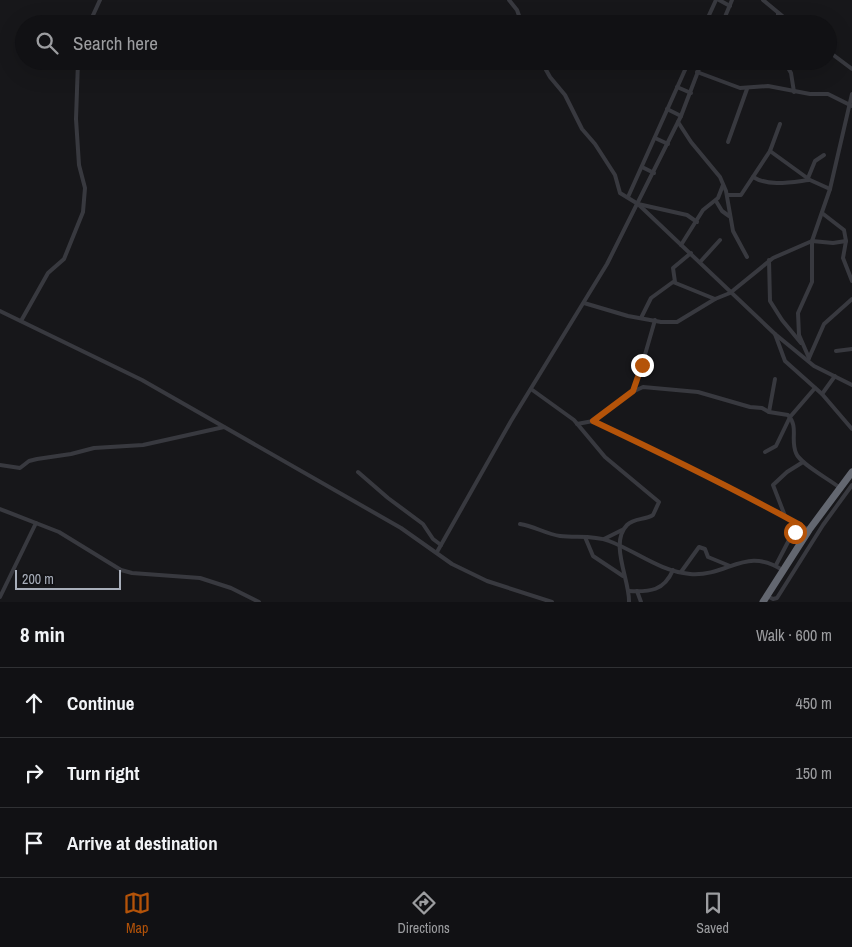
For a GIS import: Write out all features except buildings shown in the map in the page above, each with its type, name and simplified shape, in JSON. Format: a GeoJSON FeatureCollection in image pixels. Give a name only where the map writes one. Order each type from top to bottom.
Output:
{"type":"FeatureCollection","features":[{"type":"Feature","properties":{"kind":"highway"},"geometry":{"type":"LineString","coordinates":[[765,599],[809,530],[851,475]]}},
{"type":"Feature","properties":{"kind":"street"},"geometry":{"type":"LineString","coordinates":[[93,15],[100,0]]}},
{"type":"Feature","properties":{"kind":"street"},"geometry":{"type":"LineString","coordinates":[[509,0],[519,15]]}},
{"type":"Feature","properties":{"kind":"street"},"geometry":{"type":"LineString","coordinates":[[710,15],[717,0],[730,6]]}},
{"type":"Feature","properties":{"kind":"street"},"geometry":{"type":"LineString","coordinates":[[726,15],[732,0]]}},
{"type":"Feature","properties":{"kind":"street"},"geometry":{"type":"LineString","coordinates":[[763,0],[782,15]]}},
{"type":"Feature","properties":{"kind":"street"},"geometry":{"type":"LineString","coordinates":[[837,58],[852,69]]}},
{"type":"Feature","properties":{"kind":"street"},"geometry":{"type":"LineString","coordinates":[[22,321],[48,273],[64,259],[83,212],[85,188],[79,165],[76,119],[78,70]]}},
{"type":"Feature","properties":{"kind":"street"},"geometry":{"type":"LineString","coordinates":[[546,70],[565,95],[582,129],[595,144],[615,175],[617,189],[638,204],[681,245],[701,261],[730,293],[775,334],[808,359],[814,366],[852,385]]}},
{"type":"Feature","properties":{"kind":"street"},"geometry":{"type":"LineString","coordinates":[[628,197],[685,70]]}},
{"type":"Feature","properties":{"kind":"street"},"geometry":{"type":"LineString","coordinates":[[789,70],[794,92]]}},
{"type":"Feature","properties":{"kind":"street"},"geometry":{"type":"LineString","coordinates":[[437,552],[531,389],[584,303],[638,204],[682,116],[697,72],[746,89],[768,86],[794,92],[828,94],[851,105]]}},
{"type":"Feature","properties":{"kind":"street"},"geometry":{"type":"LineString","coordinates":[[677,88],[691,93]]}},
{"type":"Feature","properties":{"kind":"street"},"geometry":{"type":"LineString","coordinates":[[728,142],[746,89]]}},
{"type":"Feature","properties":{"kind":"street"},"geometry":{"type":"LineString","coordinates":[[808,359],[797,321],[800,308],[812,282],[812,241],[830,189],[851,105],[852,94]]}},
{"type":"Feature","properties":{"kind":"street"},"geometry":{"type":"LineString","coordinates":[[667,109],[682,116]]}},
{"type":"Feature","properties":{"kind":"street"},"geometry":{"type":"LineString","coordinates":[[678,122],[691,142],[720,177],[727,195],[730,216],[737,241],[747,257]]}},
{"type":"Feature","properties":{"kind":"street"},"geometry":{"type":"LineString","coordinates":[[727,195],[741,195],[770,151],[780,124]]}},
{"type":"Feature","properties":{"kind":"street"},"geometry":{"type":"LineString","coordinates":[[655,138],[668,144]]}},
{"type":"Feature","properties":{"kind":"street"},"geometry":{"type":"LineString","coordinates":[[770,151],[809,179],[830,189]]}},
{"type":"Feature","properties":{"kind":"street"},"geometry":{"type":"LineString","coordinates":[[809,179],[815,161],[824,155]]}},
{"type":"Feature","properties":{"kind":"street"},"geometry":{"type":"LineString","coordinates":[[642,167],[654,173]]}},
{"type":"Feature","properties":{"kind":"street"},"geometry":{"type":"LineString","coordinates":[[753,177],[775,183],[809,179]]}},
{"type":"Feature","properties":{"kind":"street"},"geometry":{"type":"LineString","coordinates":[[681,245],[704,210],[716,201],[723,185]]}},
{"type":"Feature","properties":{"kind":"street"},"geometry":{"type":"LineString","coordinates":[[632,189],[642,195]]}},
{"type":"Feature","properties":{"kind":"street"},"geometry":{"type":"LineString","coordinates":[[716,201],[722,211],[730,216]]}},
{"type":"Feature","properties":{"kind":"street"},"geometry":{"type":"LineString","coordinates":[[638,204],[687,215],[697,222]]}},
{"type":"Feature","properties":{"kind":"street"},"geometry":{"type":"LineString","coordinates":[[822,213],[842,227],[846,240],[843,258],[852,281]]}},
{"type":"Feature","properties":{"kind":"street"},"geometry":{"type":"LineString","coordinates":[[701,261],[720,240]]}},
{"type":"Feature","properties":{"kind":"street"},"geometry":{"type":"LineString","coordinates":[[584,303],[641,318],[667,322],[683,320],[715,299],[730,293],[769,260],[812,241],[833,243],[846,240]]}},
{"type":"Feature","properties":{"kind":"street"},"geometry":{"type":"LineString","coordinates":[[675,282],[673,268],[691,253]]}},
{"type":"Feature","properties":{"kind":"street"},"geometry":{"type":"LineString","coordinates":[[769,260],[770,301],[782,320],[803,345]]}},
{"type":"Feature","properties":{"kind":"street"},"geometry":{"type":"LineString","coordinates":[[641,318],[651,298],[675,282]]}},
{"type":"Feature","properties":{"kind":"street"},"geometry":{"type":"LineString","coordinates":[[675,282],[715,299]]}},
{"type":"Feature","properties":{"kind":"street"},"geometry":{"type":"LineString","coordinates":[[808,359],[824,324],[852,299]]}},
{"type":"Feature","properties":{"kind":"street"},"geometry":{"type":"LineString","coordinates":[[0,311],[142,380],[401,528],[452,564],[487,581],[523,595],[552,602]]}},
{"type":"Feature","properties":{"kind":"street"},"geometry":{"type":"LineString","coordinates":[[633,391],[655,320]]}},
{"type":"Feature","properties":{"kind":"street"},"geometry":{"type":"LineString","coordinates":[[775,334],[785,361],[822,394],[852,429]]}},
{"type":"Feature","properties":{"kind":"street"},"geometry":{"type":"LineString","coordinates":[[836,351],[852,349]]}},
{"type":"Feature","properties":{"kind":"street"},"geometry":{"type":"LineString","coordinates":[[822,394],[834,376]]}},
{"type":"Feature","properties":{"kind":"street"},"geometry":{"type":"LineString","coordinates":[[769,412],[775,379]]}},
{"type":"Feature","properties":{"kind":"street"},"geometry":{"type":"LineString","coordinates":[[578,424],[593,421],[633,391],[650,387],[698,392],[769,412],[786,414],[790,417],[795,430],[795,452],[803,462],[840,488]]}},
{"type":"Feature","properties":{"kind":"street"},"geometry":{"type":"LineString","coordinates":[[765,452],[776,446],[790,417],[815,388]]}},
{"type":"Feature","properties":{"kind":"street"},"geometry":{"type":"LineString","coordinates":[[531,389],[578,424],[605,457],[659,502],[650,517],[632,521],[624,529],[604,539]]}},
{"type":"Feature","properties":{"kind":"street"},"geometry":{"type":"LineString","coordinates":[[593,421],[663,453],[809,530]]}},
{"type":"Feature","properties":{"kind":"street"},"geometry":{"type":"LineString","coordinates":[[0,465],[20,468],[29,460],[94,448],[142,445],[224,427]]}},
{"type":"Feature","properties":{"kind":"street"},"geometry":{"type":"LineString","coordinates":[[785,516],[773,485],[787,472],[803,462]]}},
{"type":"Feature","properties":{"kind":"street"},"geometry":{"type":"LineString","coordinates":[[358,472],[388,498],[423,524],[433,539],[441,545]]}},
{"type":"Feature","properties":{"kind":"street"},"geometry":{"type":"LineString","coordinates":[[765,599],[777,598],[823,525],[852,485]]}},
{"type":"Feature","properties":{"kind":"street"},"geometry":{"type":"LineString","coordinates":[[0,508],[59,532],[121,570],[132,573],[200,578],[231,588],[259,602]]}},
{"type":"Feature","properties":{"kind":"street"},"geometry":{"type":"LineString","coordinates":[[0,596],[36,523]]}},
{"type":"Feature","properties":{"kind":"street"},"geometry":{"type":"LineString","coordinates":[[520,524],[558,536],[604,539],[652,563],[681,572],[706,574],[730,566],[760,560],[784,571]]}},
{"type":"Feature","properties":{"kind":"street"},"geometry":{"type":"LineString","coordinates":[[776,566],[785,546],[800,525]]}},
{"type":"Feature","properties":{"kind":"street"},"geometry":{"type":"LineString","coordinates":[[624,529],[620,546],[623,576],[629,591],[629,602]]}},
{"type":"Feature","properties":{"kind":"street"},"geometry":{"type":"LineString","coordinates":[[585,537],[593,556],[623,576]]}},
{"type":"Feature","properties":{"kind":"street"},"geometry":{"type":"LineString","coordinates":[[681,572],[699,547],[705,549],[708,557],[730,566]]}},
{"type":"Feature","properties":{"kind":"street"},"geometry":{"type":"LineString","coordinates":[[629,591],[659,589],[666,583],[674,570]]}},
{"type":"Feature","properties":{"kind":"street"},"geometry":{"type":"LineString","coordinates":[[637,591],[640,602]]}},
{"type":"Feature","properties":{"kind":"route"},"geometry":{"type":"LineString","coordinates":[[642,365],[633,391],[621,402],[593,421],[663,453],[749,499],[780,513],[800,525],[795,532]]}}]}
